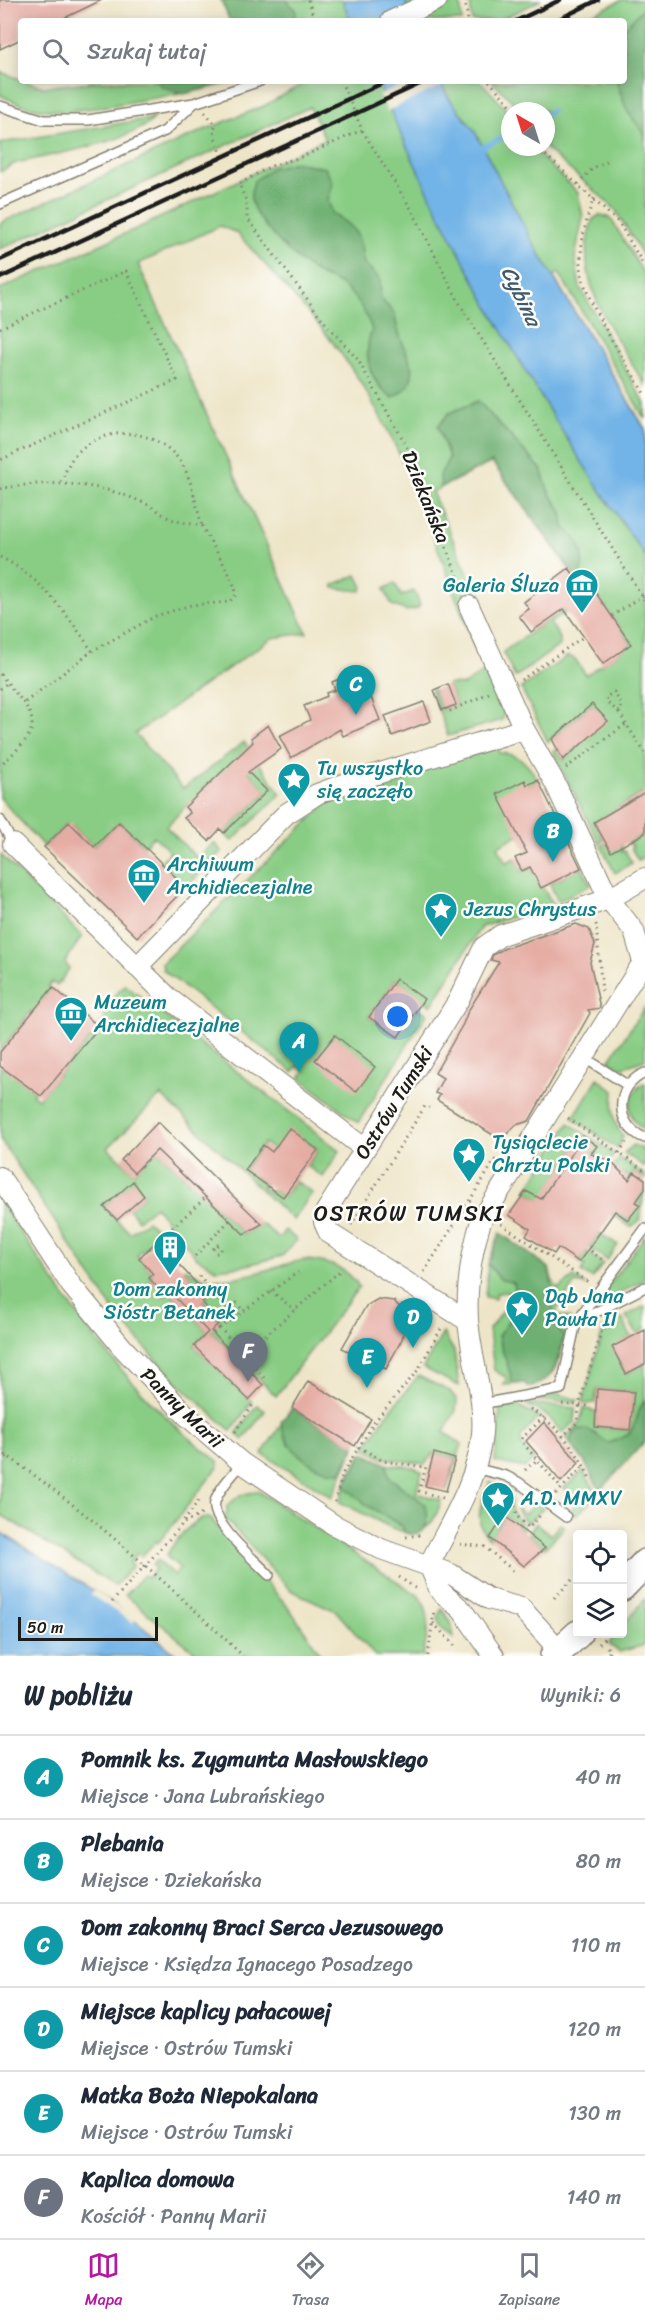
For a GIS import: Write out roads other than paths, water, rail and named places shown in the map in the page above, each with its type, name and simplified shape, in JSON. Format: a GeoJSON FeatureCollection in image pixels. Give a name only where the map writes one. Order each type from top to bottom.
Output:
{"type":"FeatureCollection","features":[{"type":"Feature","properties":{"kind":"street"},"geometry":{"type":"LineString","coordinates":[[397,18],[436,0]]}},
{"type":"Feature","properties":{"kind":"street"},"geometry":{"type":"LineString","coordinates":[[469,606],[524,729],[555,783],[601,901],[634,931],[644,960],[585,1058],[481,1221],[472,1251],[468,1278],[468,1321],[481,1404],[482,1434],[474,1468],[436,1533],[429,1565],[440,1592],[462,1610],[491,1653]]}},
{"type":"Feature","properties":{"kind":"street"},"geometry":{"type":"LineString","coordinates":[[136,967],[286,814],[300,803],[341,784],[524,729]]}},
{"type":"Feature","properties":{"kind":"street"},"geometry":{"type":"LineString","coordinates":[[13,844],[171,1000],[365,1149]]}},
{"type":"Feature","properties":{"kind":"street","name":"Ostrów Tumski"},"geometry":{"type":"LineString","coordinates":[[468,1321],[329,1233],[324,1222],[326,1211],[458,1001],[484,947],[501,935],[601,901],[645,878]]}},
{"type":"Feature","properties":{"kind":"street","name":"Panny Marii"},"geometry":{"type":"LineString","coordinates":[[0,1177],[71,1285],[122,1347],[187,1416],[242,1463],[334,1525],[381,1550],[451,1574],[489,1599],[521,1608],[566,1648]]}},
{"type":"Feature","properties":{"kind":"street"},"geometry":{"type":"LineString","coordinates":[[625,1584],[645,1563]]}},
{"type":"Feature","properties":{"kind":"lane"},"geometry":{"type":"LineString","coordinates":[[0,107],[31,117],[58,121],[88,120],[194,103],[251,84]]}},
{"type":"Feature","properties":{"kind":"lane"},"geometry":{"type":"LineString","coordinates":[[0,204],[165,131],[194,103]]}},
{"type":"Feature","properties":{"kind":"lane"},"geometry":{"type":"LineString","coordinates":[[0,820],[13,844]]}},
{"type":"Feature","properties":{"kind":"lane"},"geometry":{"type":"LineString","coordinates":[[585,1058],[627,1085]]}},
{"type":"Feature","properties":{"kind":"lane"},"geometry":{"type":"LineString","coordinates":[[645,1073],[627,1085],[622,1096],[621,1109],[624,1121],[632,1131],[645,1138]]}},
{"type":"Feature","properties":{"kind":"lane"},"geometry":{"type":"LineString","coordinates":[[481,1404],[561,1389],[576,1322],[645,1229]]}},
{"type":"Feature","properties":{"kind":"lane"},"geometry":{"type":"LineString","coordinates":[[576,1322],[645,1287]]}},
{"type":"Feature","properties":{"kind":"lane"},"geometry":{"type":"LineString","coordinates":[[242,1463],[215,1500],[215,1511],[225,1528],[269,1575]]}},
{"type":"Feature","properties":{"kind":"lane"},"geometry":{"type":"LineString","coordinates":[[474,1468],[506,1476],[518,1482],[566,1517]]}},
{"type":"Feature","properties":{"kind":"water"},"geometry":{"type":"Polygon","coordinates":[[[342,0],[405,0],[412,18],[350,18],[342,0]]]}},
{"type":"Feature","properties":{"kind":"water","name":"Cybina"},"geometry":{"type":"Polygon","coordinates":[[[378,84],[442,84],[449,98],[474,130],[533,243],[645,429],[645,556],[569,443],[533,384],[466,265],[378,84]]]}},
{"type":"Feature","properties":{"kind":"water"},"geometry":{"type":"Polygon","coordinates":[[[0,1532],[112,1602],[178,1656],[0,1656],[0,1532]]]}},
{"type":"Feature","properties":{"kind":"waterway"},"geometry":{"type":"LineString","coordinates":[[479,149],[501,138]]}},
{"type":"Feature","properties":{"kind":"railway"},"geometry":{"type":"LineString","coordinates":[[522,18],[560,0]]}},
{"type":"Feature","properties":{"kind":"railway"},"geometry":{"type":"LineString","coordinates":[[561,18],[598,0]]}},
{"type":"Feature","properties":{"kind":"railway"},"geometry":{"type":"LineString","coordinates":[[0,260],[381,84]]}},
{"type":"Feature","properties":{"kind":"railway"},"geometry":{"type":"LineString","coordinates":[[0,278],[420,84]]}},
{"type":"Feature","properties":{"kind":"place","name":"Galeria Śluza"},"geometry":{"type":"Point","coordinates":[582,614]}},
{"type":"Feature","properties":{"kind":"place","name":"Dom zakonny Braci Serca Jezusowego"},"geometry":{"type":"Point","coordinates":[356,715]}},
{"type":"Feature","properties":{"kind":"place","name":"Tu wszystko się zaczęło"},"geometry":{"type":"Point","coordinates":[294,808]}},
{"type":"Feature","properties":{"kind":"place","name":"Plebania"},"geometry":{"type":"Point","coordinates":[553,862]}},
{"type":"Feature","properties":{"kind":"place","name":"Archiwum Archidiecezjalne"},"geometry":{"type":"Point","coordinates":[144,904]}},
{"type":"Feature","properties":{"kind":"place","name":"Jezus Chrystus"},"geometry":{"type":"Point","coordinates":[441,938]}},
{"type":"Feature","properties":{"kind":"place","name":"Muzeum Archidiecezjalne"},"geometry":{"type":"Point","coordinates":[71,1042]}},
{"type":"Feature","properties":{"kind":"place","name":"Pomnik ks. Zygmunta Masłowskiego"},"geometry":{"type":"Point","coordinates":[299,1072]}},
{"type":"Feature","properties":{"kind":"place","name":"Tysiąclecie Chrztu Polski"},"geometry":{"type":"Point","coordinates":[469,1183]}},
{"type":"Feature","properties":{"kind":"place","name":"Dom zakonny Sióstr Betanek"},"geometry":{"type":"Point","coordinates":[170,1276]}},
{"type":"Feature","properties":{"kind":"place","name":"Dąb Jana Pawła II"},"geometry":{"type":"Point","coordinates":[522,1336]}},
{"type":"Feature","properties":{"kind":"place","name":"Miejsce kaplicy pałacowej"},"geometry":{"type":"Point","coordinates":[413,1348]}},
{"type":"Feature","properties":{"kind":"place","name":"Kaplica domowa"},"geometry":{"type":"Point","coordinates":[248,1382]}},
{"type":"Feature","properties":{"kind":"place","name":"Matka Boża Niepokalana"},"geometry":{"type":"Point","coordinates":[367,1388]}},
{"type":"Feature","properties":{"kind":"place","name":"A.D. MMXV"},"geometry":{"type":"Point","coordinates":[498,1527]}},
{"type":"Feature","properties":{"kind":"district","name":"OSTRÓW TUMSKI"},"geometry":{"type":"Point","coordinates":[409,1213]}}]}
